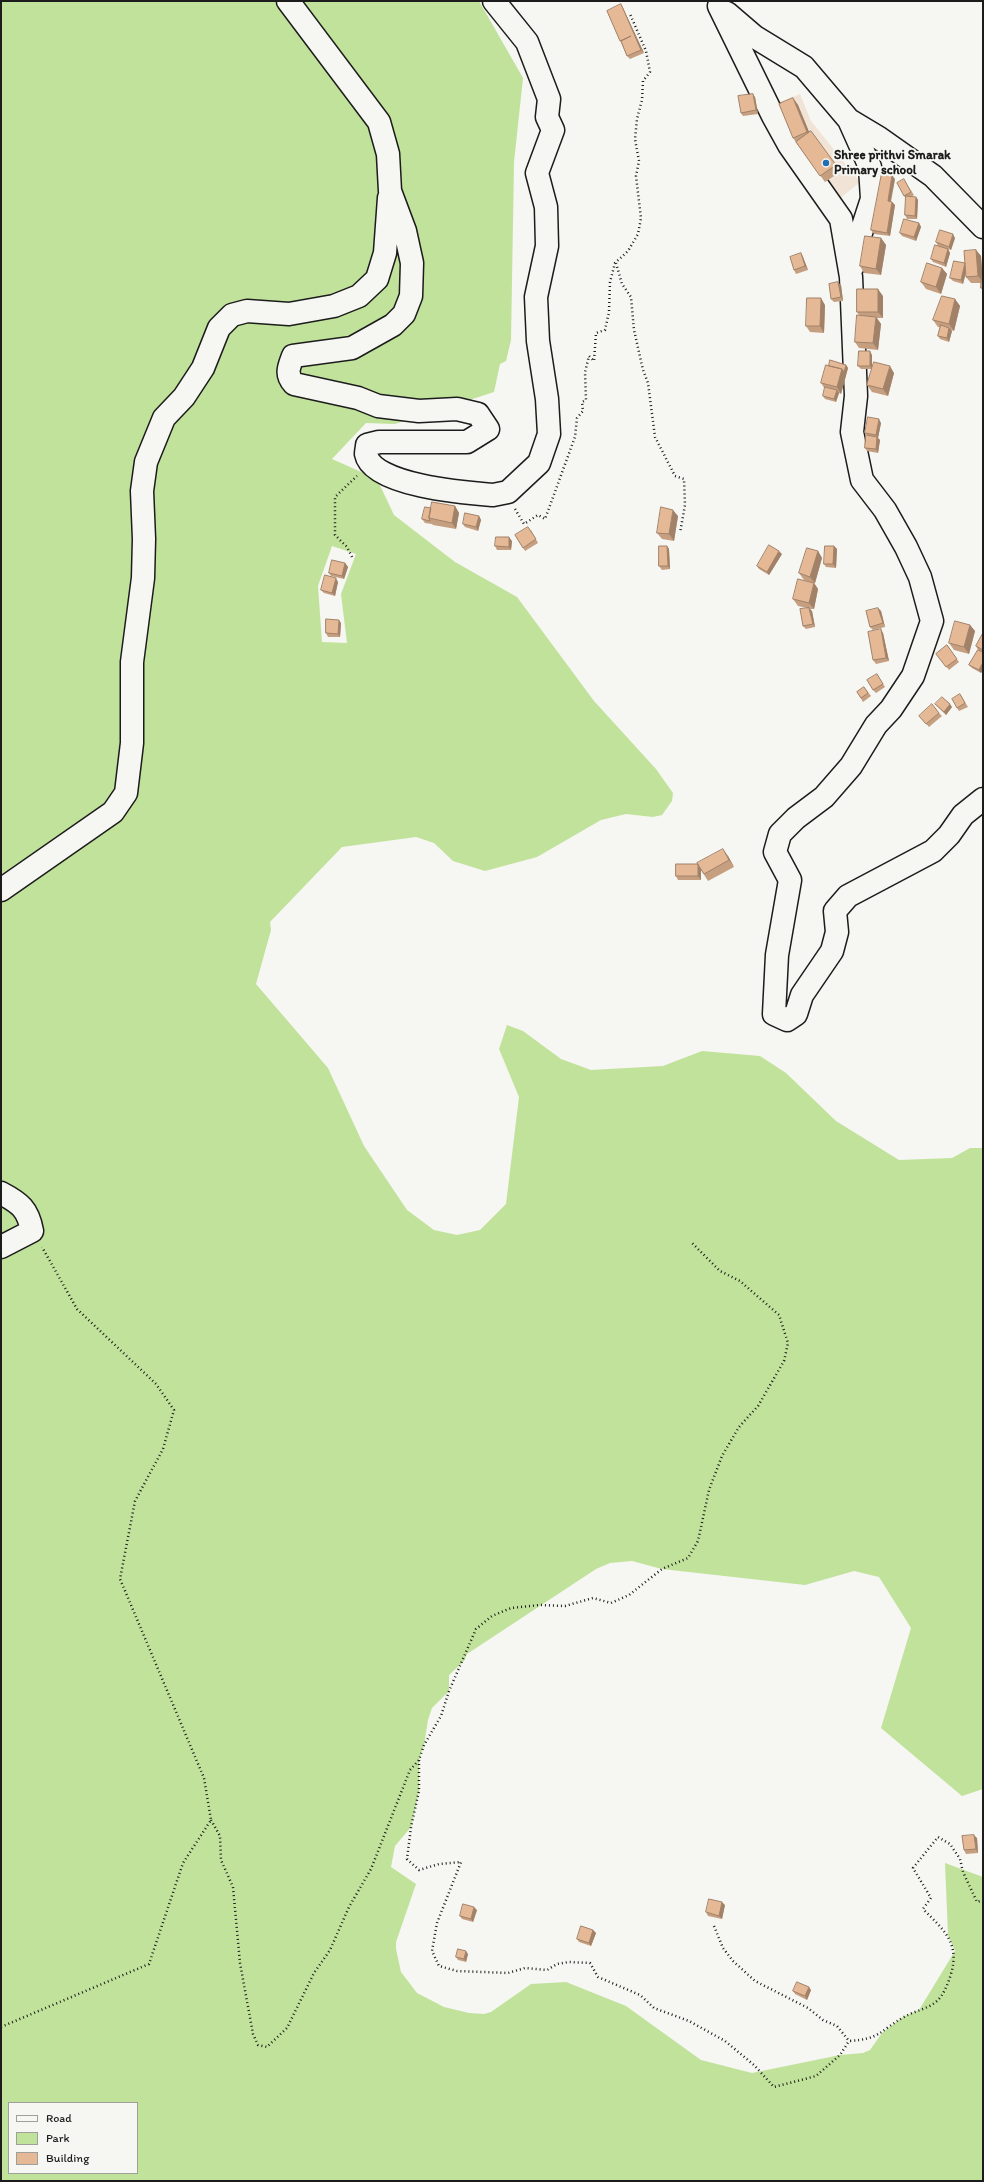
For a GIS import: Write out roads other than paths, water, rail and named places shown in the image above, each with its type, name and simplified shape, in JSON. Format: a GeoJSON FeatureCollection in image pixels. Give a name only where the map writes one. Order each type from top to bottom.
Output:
{"type":"FeatureCollection","features":[{"type":"Feature","properties":{"kind":"street"},"geometry":{"type":"LineString","coordinates":[[1,890],[113,812],[126,793],[132,743],[132,662],[143,578],[144,539],[142,491],[146,462],[164,418],[184,397],[203,368],[219,328],[232,315],[247,311],[289,314],[334,306],[359,296],[377,279],[385,253],[390,191],[388,154],[379,122],[288,1]]}},
{"type":"Feature","properties":{"kind":"street"},"geometry":{"type":"LineString","coordinates":[[390,191],[405,231],[412,263],[411,296],[404,314],[393,325],[352,348],[293,356],[288,371],[288,378],[294,384],[358,398],[378,406],[419,411],[457,409],[478,414],[488,429],[468,442],[379,442],[367,445],[366,455],[371,464],[402,482],[493,495],[508,492],[539,463],[549,434],[547,399],[538,341],[536,297],[547,246],[546,207],[537,173],[553,130],[547,117],[549,99],[527,42],[494,1]]}},
{"type":"Feature","properties":{"kind":"street"},"geometry":{"type":"LineString","coordinates":[[717,4],[755,37],[804,67],[849,120],[870,167],[872,199],[857,245],[851,277]]}},
{"type":"Feature","properties":{"kind":"street"},"geometry":{"type":"LineString","coordinates":[[717,4],[789,145],[841,218],[851,277],[856,396],[852,432],[862,480],[885,510],[906,547],[920,577],[932,621],[913,676],[891,709],[876,725],[851,766],[824,797],[796,818],[780,834],[775,852],[790,880],[777,955],[774,1014],[788,1020],[796,1014],[802,995],[832,951],[837,932],[835,910],[848,896],[933,851],[949,836],[963,815],[983,799]]}},
{"type":"Feature","properties":{"kind":"street"},"geometry":{"type":"LineString","coordinates":[[849,120],[879,138],[932,176],[983,227]]}},
{"type":"Feature","properties":{"kind":"street"},"geometry":{"type":"LineString","coordinates":[[1,1193],[13,1200],[30,1215],[32,1231],[1,1246]]}},
{"type":"Feature","properties":{"kind":"place","name":"Shree prithvi Smarak Primary school"},"geometry":{"type":"Point","coordinates":[826,163]}}]}
